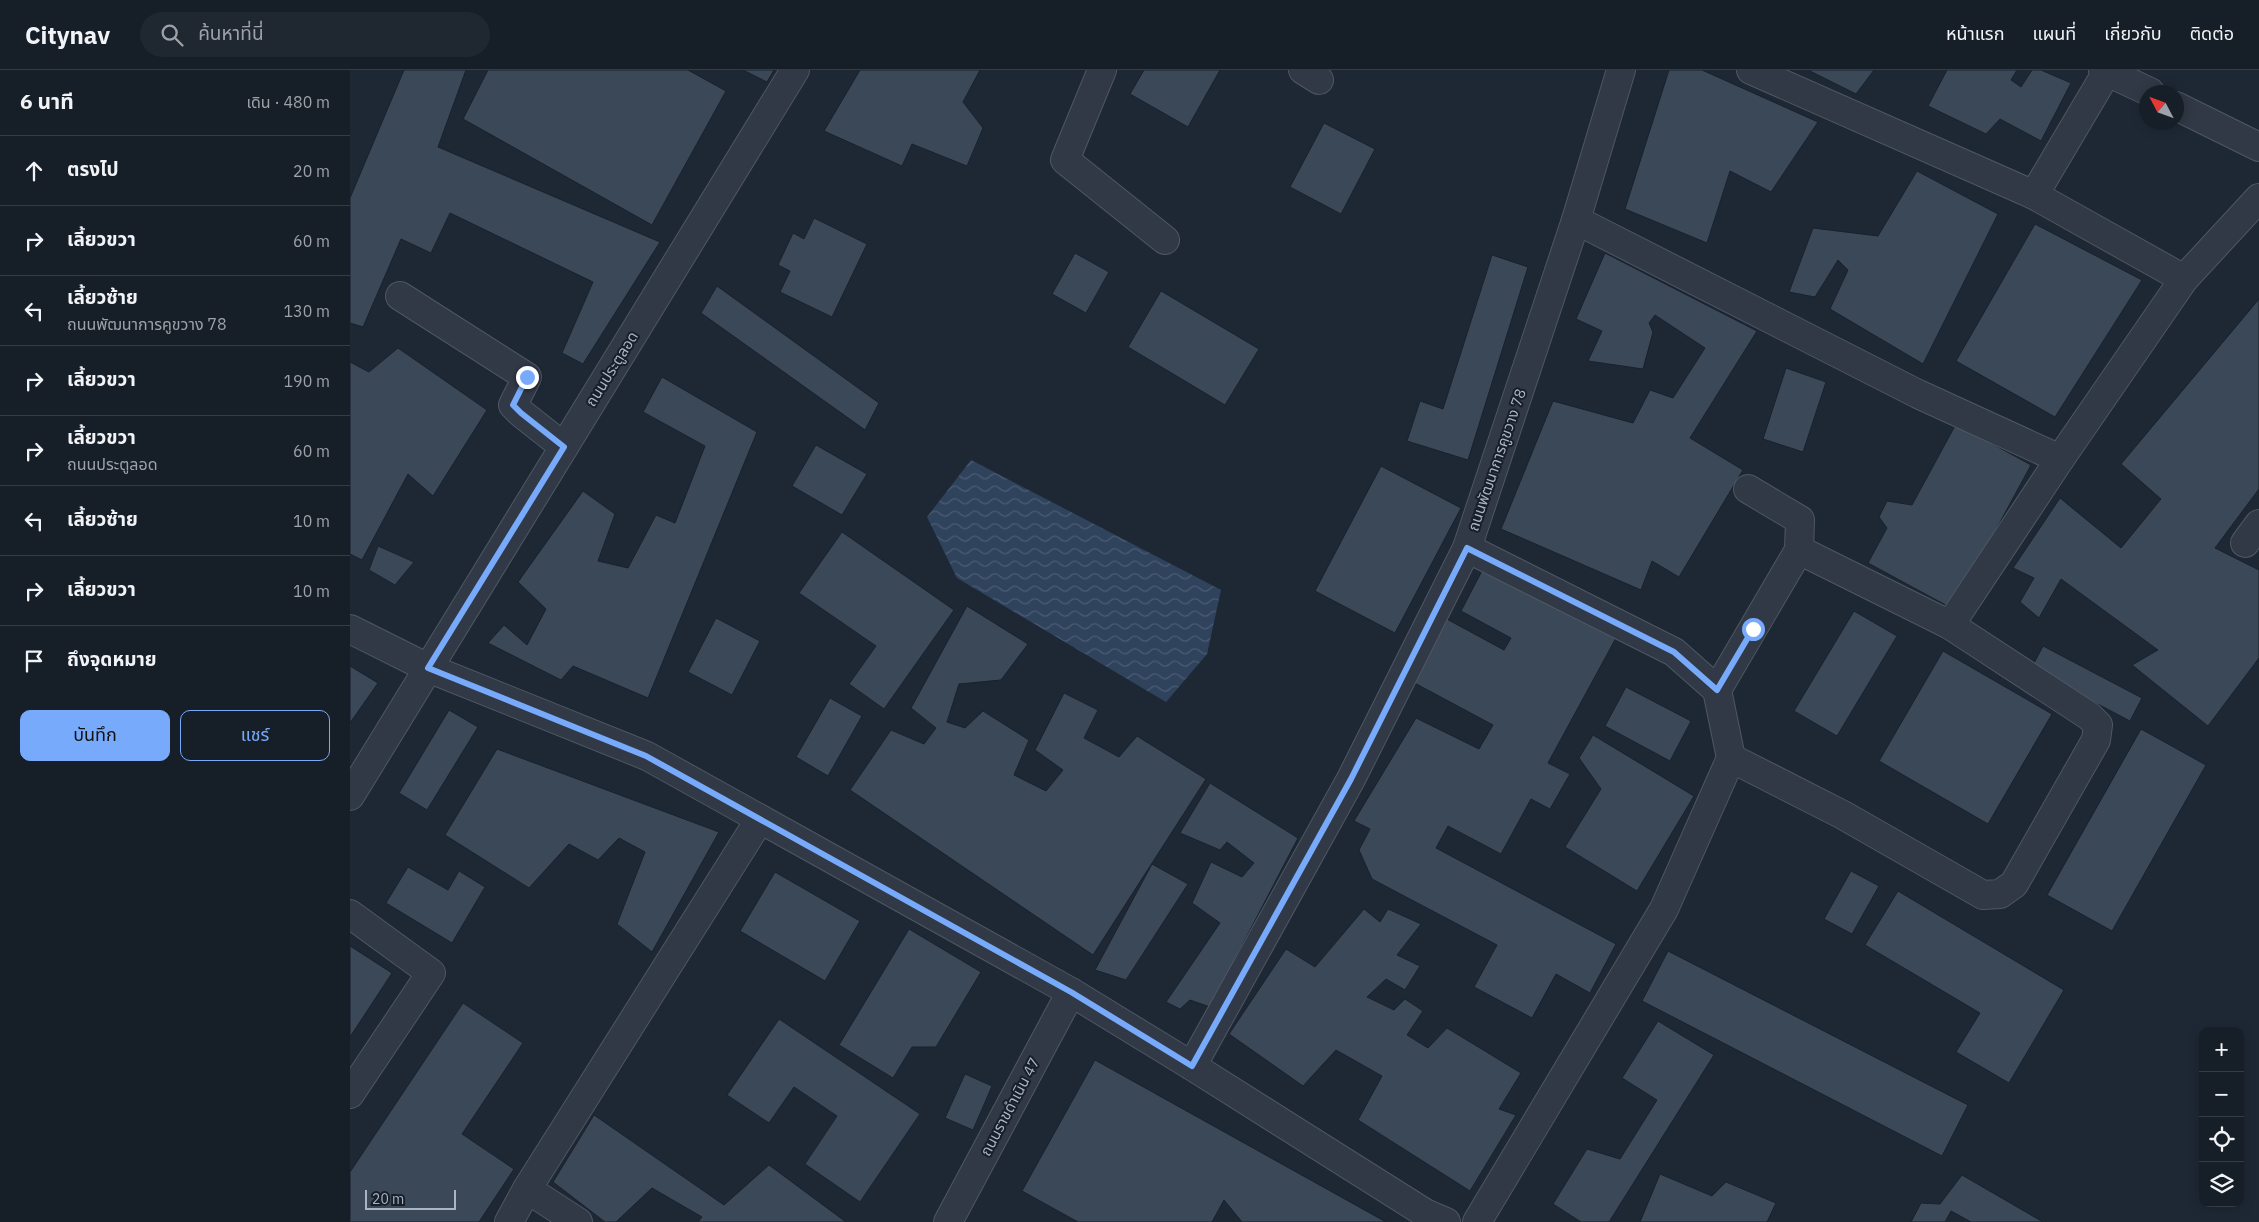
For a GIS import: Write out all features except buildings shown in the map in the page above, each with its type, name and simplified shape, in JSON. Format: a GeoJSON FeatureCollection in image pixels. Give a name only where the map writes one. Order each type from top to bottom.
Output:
{"type":"FeatureCollection","features":[{"type":"Feature","properties":{"kind":"street","name":"ถนนประตูลอด"},"geometry":{"type":"LineString","coordinates":[[350,796],[795,70]]}},
{"type":"Feature","properties":{"kind":"street"},"geometry":{"type":"LineString","coordinates":[[1102,70],[1065,160],[1166,240]]}},
{"type":"Feature","properties":{"kind":"street","name":"ถนนพัฒนาการคูขวาง 78"},"geometry":{"type":"LineString","coordinates":[[1192,1066],[1351,779],[1467,548],[1576,220],[1621,70]]}},
{"type":"Feature","properties":{"kind":"street"},"geometry":{"type":"LineString","coordinates":[[1751,70],[2034,195],[2184,279]]}},
{"type":"Feature","properties":{"kind":"street"},"geometry":{"type":"LineString","coordinates":[[2034,195],[2106,71],[2139,87]]}},
{"type":"Feature","properties":{"kind":"street"},"geometry":{"type":"LineString","coordinates":[[2184,110],[2259,147]]}},
{"type":"Feature","properties":{"kind":"street"},"geometry":{"type":"LineString","coordinates":[[1950,626],[2060,459],[2184,279],[2259,198]]}},
{"type":"Feature","properties":{"kind":"street"},"geometry":{"type":"LineString","coordinates":[[1576,220],[1918,394],[2060,459]]}},
{"type":"Feature","properties":{"kind":"street"},"geometry":{"type":"LineString","coordinates":[[400,296],[527,377],[513,405],[564,447]]}},
{"type":"Feature","properties":{"kind":"street"},"geometry":{"type":"LineString","coordinates":[[1717,690],[1799,550],[1800,520],[1748,489]]}},
{"type":"Feature","properties":{"kind":"street"},"geometry":{"type":"LineString","coordinates":[[1467,548],[1674,652],[1717,690],[1731,758],[1664,909],[1477,1222]]}},
{"type":"Feature","properties":{"kind":"street"},"geometry":{"type":"LineString","coordinates":[[1731,758],[1843,815],[1984,895],[2000,894],[2014,884],[2096,740],[2098,725],[2089,716],[1950,626],[1799,550]]}},
{"type":"Feature","properties":{"kind":"street"},"geometry":{"type":"LineString","coordinates":[[350,629],[428,668],[646,756],[1071,992],[1192,1066],[1430,1219]]}},
{"type":"Feature","properties":{"kind":"street"},"geometry":{"type":"LineString","coordinates":[[509,1222],[527,1188],[760,819]]}},
{"type":"Feature","properties":{"kind":"street"},"geometry":{"type":"LineString","coordinates":[[350,914],[431,973],[350,1094]]}},
{"type":"Feature","properties":{"kind":"street","name":"ถนนราขดำเนิน 47"},"geometry":{"type":"LineString","coordinates":[[948,1222],[1071,992]]}},
{"type":"Feature","properties":{"kind":"street"},"geometry":{"type":"LineString","coordinates":[[527,1188],[578,1222]]}},
{"type":"Feature","properties":{"kind":"water"},"geometry":{"type":"Polygon","coordinates":[[[971,460],[1221,590],[1207,654],[1166,702],[957,578],[927,517],[971,460]]]}},
{"type":"Feature","properties":{"kind":"route"},"geometry":{"type":"LineString","coordinates":[[527,377],[513,405],[564,447],[428,668],[646,756],[1071,992],[1192,1066],[1351,779],[1467,548],[1674,652],[1717,690],[1753,629]]}}]}
